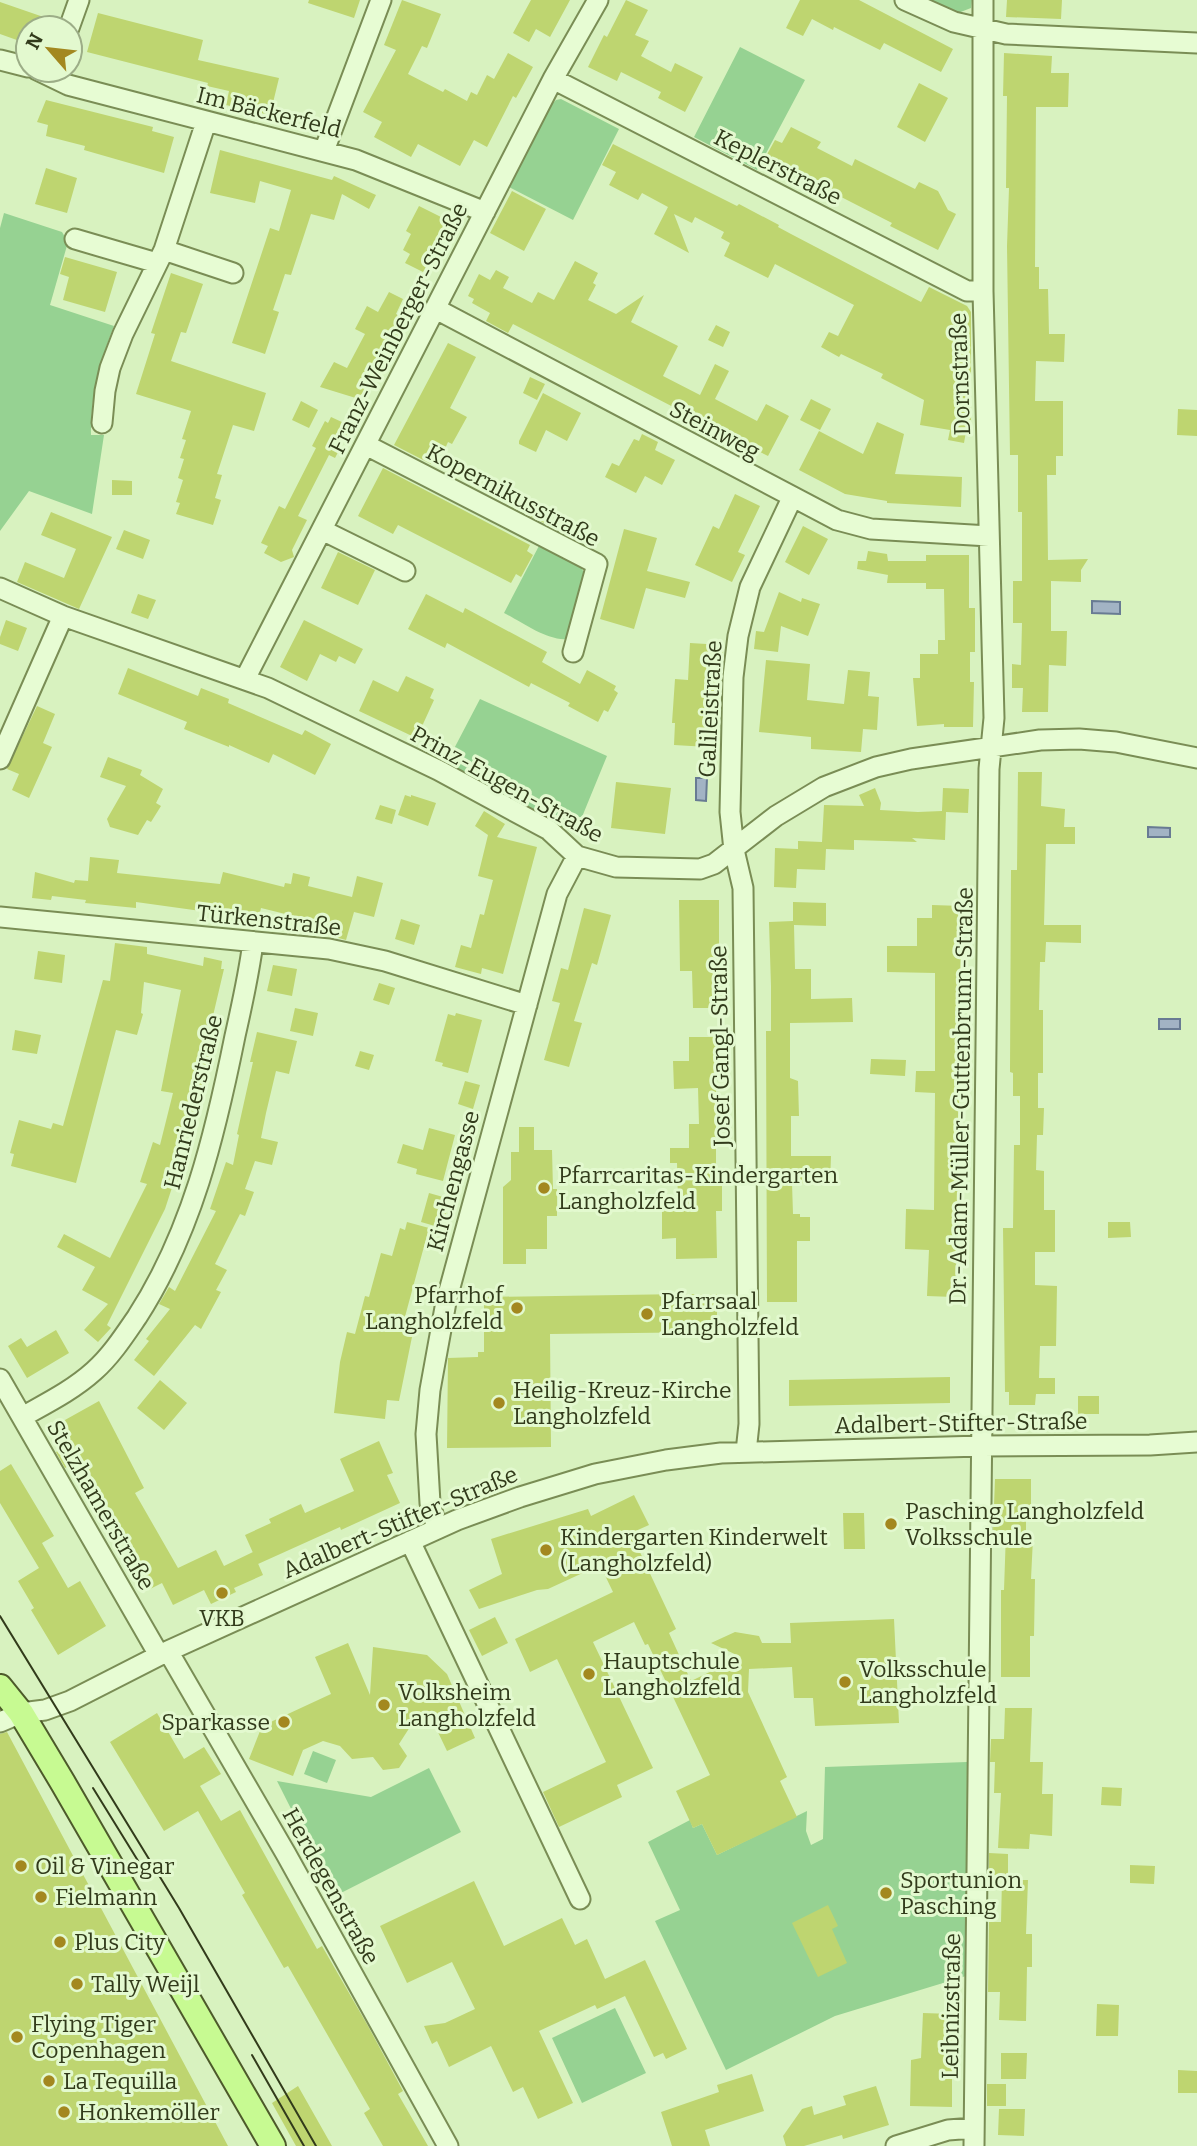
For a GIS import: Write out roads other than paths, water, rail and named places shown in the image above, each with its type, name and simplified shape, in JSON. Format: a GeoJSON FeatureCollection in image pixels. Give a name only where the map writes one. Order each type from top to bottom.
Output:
{"type":"FeatureCollection","features":[{"type":"Feature","properties":{"kind":"main road"},"geometry":{"type":"LineString","coordinates":[[0,1688],[10,1717],[273,2146]]}},
{"type":"Feature","properties":{"kind":"street"},"geometry":{"type":"LineString","coordinates":[[324,151],[381,0]]}},
{"type":"Feature","properties":{"kind":"street","name":"Franz-Weinberger-Straße"},"geometry":{"type":"LineString","coordinates":[[246,679],[553,79],[597,0]]}},
{"type":"Feature","properties":{"kind":"street"},"geometry":{"type":"LineString","coordinates":[[905,0],[954,22],[983,30],[1017,35],[1197,43]]}},
{"type":"Feature","properties":{"kind":"street","name":"Dornstraße"},"geometry":{"type":"LineString","coordinates":[[983,0],[983,291],[994,718],[992,746]]}},
{"type":"Feature","properties":{"kind":"street","name":"Keplerstraße"},"geometry":{"type":"LineString","coordinates":[[553,79],[967,291],[983,291]]}},
{"type":"Feature","properties":{"kind":"street","name":"Im Bäckerfeld"},"geometry":{"type":"LineString","coordinates":[[66,84],[324,151],[390,173],[485,212]]}},
{"type":"Feature","properties":{"kind":"street"},"geometry":{"type":"LineString","coordinates":[[102,423],[110,368],[122,334],[160,257],[206,122]]}},
{"type":"Feature","properties":{"kind":"street"},"geometry":{"type":"LineString","coordinates":[[75,239],[233,273]]}},
{"type":"Feature","properties":{"kind":"street","name":"Steinweg"},"geometry":{"type":"LineString","coordinates":[[436,309],[837,520],[871,529],[989,536]]}},
{"type":"Feature","properties":{"kind":"street","name":"Kopernikusstraße"},"geometry":{"type":"LineString","coordinates":[[366,445],[597,564],[573,652]]}},
{"type":"Feature","properties":{"kind":"street","name":"Galileistraße"},"geometry":{"type":"LineString","coordinates":[[734,850],[730,812],[733,688],[738,636],[750,587],[792,498]]}},
{"type":"Feature","properties":{"kind":"street"},"geometry":{"type":"LineString","coordinates":[[322,530],[405,571]]}},
{"type":"Feature","properties":{"kind":"street","name":"Prinz-Eugen-Straße"},"geometry":{"type":"LineString","coordinates":[[0,588],[63,616],[246,679],[327,715],[438,770],[549,830],[577,856],[616,867],[700,869],[714,864],[800,800],[849,776],[911,759],[1040,740],[1079,739],[1116,742],[1197,758]]}},
{"type":"Feature","properties":{"kind":"street"},"geometry":{"type":"LineString","coordinates":[[0,759],[63,616]]}},
{"type":"Feature","properties":{"kind":"street","name":"Dr.-Adam-Müller-Guttenbrunn-Straße"},"geometry":{"type":"LineString","coordinates":[[982,1446],[989,779],[992,746]]}},
{"type":"Feature","properties":{"kind":"street","name":"Josef Gangl-Straße"},"geometry":{"type":"LineString","coordinates":[[734,850],[743,888],[749,1424],[746,1452]]}},
{"type":"Feature","properties":{"kind":"street","name":"Kirchengasse"},"geometry":{"type":"LineString","coordinates":[[438,1529],[430,1503],[426,1434],[446,1302],[557,894],[577,856]]}},
{"type":"Feature","properties":{"kind":"street","name":"Türkenstraße"},"geometry":{"type":"LineString","coordinates":[[0,917],[355,954],[527,1005]]}},
{"type":"Feature","properties":{"kind":"street","name":"Hanriederstraße"},"geometry":{"type":"LineString","coordinates":[[22,1418],[95,1370],[128,1330],[165,1266],[192,1206],[209,1153],[253,942]]}},
{"type":"Feature","properties":{"kind":"street","name":"Stelzhamerstraße"},"geometry":{"type":"LineString","coordinates":[[0,1379],[163,1653]]}},
{"type":"Feature","properties":{"kind":"street","name":"Adalbert-Stifter-Straße"},"geometry":{"type":"LineString","coordinates":[[10,1717],[45,1710],[70,1701],[163,1653],[438,1529],[520,1497],[595,1474],[694,1456],[746,1452],[1197,1442]]}},
{"type":"Feature","properties":{"kind":"street","name":"Leibnizstraße"},"geometry":{"type":"LineString","coordinates":[[974,2137],[982,1446]]}},
{"type":"Feature","properties":{"kind":"street"},"geometry":{"type":"LineString","coordinates":[[410,1541],[580,1899]]}},
{"type":"Feature","properties":{"kind":"street","name":"Herdegenstraße"},"geometry":{"type":"LineString","coordinates":[[163,1653],[286,1854],[448,2146]]}},
{"type":"Feature","properties":{"kind":"street"},"geometry":{"type":"LineString","coordinates":[[896,2146],[948,2130],[974,2137]]}},
{"type":"Feature","properties":{"kind":"water"},"geometry":{"type":"Polygon","coordinates":[[[1092,601],[1120,602],[1120,614],[1092,613],[1092,601]]]}},
{"type":"Feature","properties":{"kind":"water"},"geometry":{"type":"Polygon","coordinates":[[[696,778],[707,778],[706,801],[696,800],[696,778]]]}},
{"type":"Feature","properties":{"kind":"water"},"geometry":{"type":"Polygon","coordinates":[[[1148,827],[1170,828],[1170,837],[1148,837],[1148,827]]]}},
{"type":"Feature","properties":{"kind":"water"},"geometry":{"type":"Polygon","coordinates":[[[1159,1019],[1180,1019],[1180,1029],[1159,1029],[1159,1019]]]}},
{"type":"Feature","properties":{"kind":"tram line"},"geometry":{"type":"LineString","coordinates":[[0,1616],[179,1908],[316,2146]]}},
{"type":"Feature","properties":{"kind":"tram line"},"geometry":{"type":"LineString","coordinates":[[93,1788],[148,1877]]}},
{"type":"Feature","properties":{"kind":"tram line"},"geometry":{"type":"LineString","coordinates":[[252,2055],[304,2146]]}},
{"type":"Feature","properties":{"kind":"place","name":"Pfarrcaritas-Kindergarten Langholzfeld"},"geometry":{"type":"Point","coordinates":[544,1188]}},
{"type":"Feature","properties":{"kind":"place","name":"Pfarrhof Langholzfeld"},"geometry":{"type":"Point","coordinates":[517,1308]}},
{"type":"Feature","properties":{"kind":"place","name":"Pfarrsaal Langholzfeld"},"geometry":{"type":"Point","coordinates":[647,1314]}},
{"type":"Feature","properties":{"kind":"place","name":"Heilig-Kreuz-Kirche Langholzfeld"},"geometry":{"type":"Point","coordinates":[499,1403]}},
{"type":"Feature","properties":{"kind":"place","name":"Pasching Langholzfeld Volksschule"},"geometry":{"type":"Point","coordinates":[891,1524]}},
{"type":"Feature","properties":{"kind":"place","name":"Kindergarten Kinderwelt (Langholzfeld)"},"geometry":{"type":"Point","coordinates":[546,1550]}},
{"type":"Feature","properties":{"kind":"place","name":"VKB"},"geometry":{"type":"Point","coordinates":[222,1593]}},
{"type":"Feature","properties":{"kind":"place","name":"Hauptschule Langholzfeld"},"geometry":{"type":"Point","coordinates":[589,1674]}},
{"type":"Feature","properties":{"kind":"place","name":"Volksschule Langholzfeld"},"geometry":{"type":"Point","coordinates":[845,1682]}},
{"type":"Feature","properties":{"kind":"place","name":"Volksheim Langholzfeld"},"geometry":{"type":"Point","coordinates":[384,1705]}},
{"type":"Feature","properties":{"kind":"place","name":"Sparkasse"},"geometry":{"type":"Point","coordinates":[284,1722]}},
{"type":"Feature","properties":{"kind":"place","name":"Oil & Vinegar"},"geometry":{"type":"Point","coordinates":[21,1866]}},
{"type":"Feature","properties":{"kind":"place","name":"Sportunion Pasching"},"geometry":{"type":"Point","coordinates":[886,1893]}},
{"type":"Feature","properties":{"kind":"place","name":"Fielmann"},"geometry":{"type":"Point","coordinates":[41,1897]}},
{"type":"Feature","properties":{"kind":"place","name":"Plus City"},"geometry":{"type":"Point","coordinates":[60,1942]}},
{"type":"Feature","properties":{"kind":"place","name":"Tally Weijl"},"geometry":{"type":"Point","coordinates":[77,1984]}},
{"type":"Feature","properties":{"kind":"place","name":"Flying Tiger Copenhagen"},"geometry":{"type":"Point","coordinates":[17,2037]}},
{"type":"Feature","properties":{"kind":"place","name":"La Tequilla"},"geometry":{"type":"Point","coordinates":[49,2081]}},
{"type":"Feature","properties":{"kind":"place","name":"Honkemöller"},"geometry":{"type":"Point","coordinates":[64,2112]}}]}
